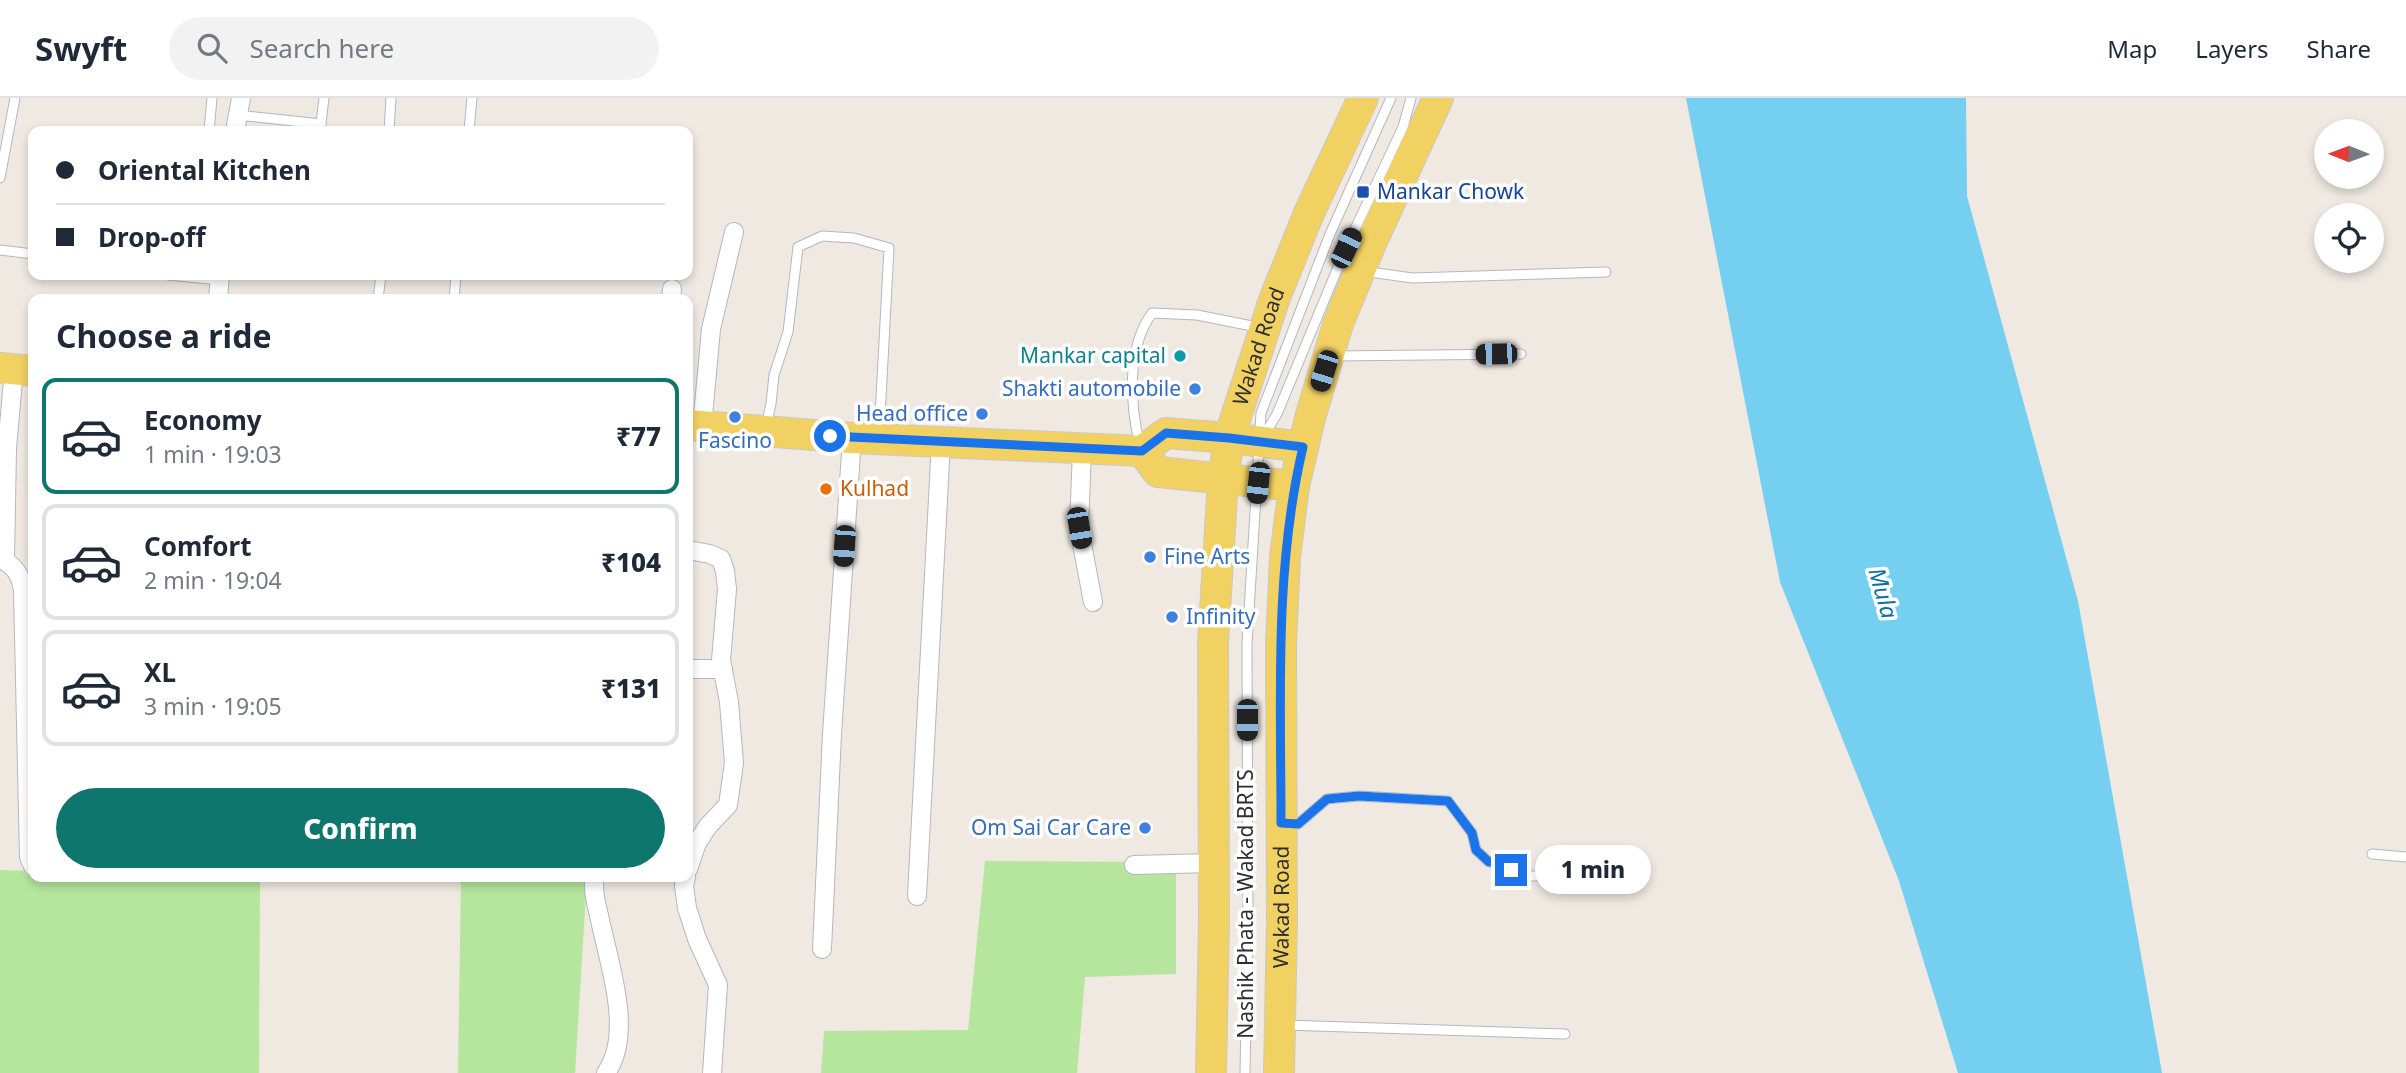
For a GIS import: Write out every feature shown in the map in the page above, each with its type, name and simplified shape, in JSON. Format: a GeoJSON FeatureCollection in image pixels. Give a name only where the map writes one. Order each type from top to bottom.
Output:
{"type":"FeatureCollection","features":[{"type":"Feature","properties":{"kind":"main road","name":"Wakad Road"},"geometry":{"type":"LineString","coordinates":[[1211,1073],[1213,643],[1223,480],[1229,438],[1274,300],[1310,213],[1363,98]]}},
{"type":"Feature","properties":{"kind":"main road","name":"Wakad Road"},"geometry":{"type":"LineString","coordinates":[[1279,1073],[1281,645],[1285,557],[1294,486],[1338,324],[1438,98]]}},
{"type":"Feature","properties":{"kind":"main road"},"geometry":{"type":"LineString","coordinates":[[695,426],[1082,449],[1142,451],[1166,433],[1303,447]]}},
{"type":"Feature","properties":{"kind":"main road"},"geometry":{"type":"LineString","coordinates":[[1142,451],[1158,472],[1294,486]]}},
{"type":"Feature","properties":{"kind":"street"},"geometry":{"type":"LineString","coordinates":[[695,426],[711,329],[734,232]]}},
{"type":"Feature","properties":{"kind":"street"},"geometry":{"type":"LineString","coordinates":[[16,370],[4,448],[3,561],[14,567],[22,579],[28,624]]}},
{"type":"Feature","properties":{"kind":"street"},"geometry":{"type":"LineString","coordinates":[[822,949],[832,734],[865,438]]}},
{"type":"Feature","properties":{"kind":"street"},"geometry":{"type":"LineString","coordinates":[[917,896],[941,442]]}},
{"type":"Feature","properties":{"kind":"street"},"geometry":{"type":"LineString","coordinates":[[1082,449],[1079,528],[1093,602]]}},
{"type":"Feature","properties":{"kind":"street"},"geometry":{"type":"LineString","coordinates":[[693,551],[721,559],[725,571],[727,589],[721,660],[729,702],[734,763],[727,805],[708,826],[693,855]]}},
{"type":"Feature","properties":{"kind":"street"},"geometry":{"type":"LineString","coordinates":[[693,669],[723,669]]}},
{"type":"Feature","properties":{"kind":"street"},"geometry":{"type":"LineString","coordinates":[[1133,865],[1213,863]]}},
{"type":"Feature","properties":{"kind":"street"},"geometry":{"type":"LineString","coordinates":[[595,882],[595,898],[619,1009],[617,1052],[606,1073]]}},
{"type":"Feature","properties":{"kind":"street"},"geometry":{"type":"LineString","coordinates":[[685,882],[687,908],[697,939],[718,985],[712,1073]]}},
{"type":"Feature","properties":{"kind":"lane"},"geometry":{"type":"LineString","coordinates":[[0,178],[15,98]]}},
{"type":"Feature","properties":{"kind":"lane"},"geometry":{"type":"LineString","coordinates":[[209,126],[212,98]]}},
{"type":"Feature","properties":{"kind":"lane"},"geometry":{"type":"LineString","coordinates":[[321,126],[324,98]]}},
{"type":"Feature","properties":{"kind":"lane"},"geometry":{"type":"LineString","coordinates":[[388,126],[391,98]]}},
{"type":"Feature","properties":{"kind":"lane"},"geometry":{"type":"LineString","coordinates":[[469,126],[472,98]]}},
{"type":"Feature","properties":{"kind":"lane","name":"Nashik Phata - Wakad BRTS"},"geometry":{"type":"LineString","coordinates":[[1245,1073],[1248,920],[1247,644],[1261,413],[1330,234],[1391,98]]}},
{"type":"Feature","properties":{"kind":"lane","name":"Nashik Phata - Wakad BRTS"},"geometry":{"type":"LineString","coordinates":[[1260,442],[1277,414],[1346,248],[1403,127],[1411,98]]}},
{"type":"Feature","properties":{"kind":"lane"},"geometry":{"type":"LineString","coordinates":[[237,115],[308,126]]}},
{"type":"Feature","properties":{"kind":"lane"},"geometry":{"type":"LineString","coordinates":[[765,431],[774,375],[788,332],[798,247],[822,236],[854,238],[890,248],[865,438]]}},
{"type":"Feature","properties":{"kind":"lane"},"geometry":{"type":"LineString","coordinates":[[0,250],[28,253]]}},
{"type":"Feature","properties":{"kind":"lane"},"geometry":{"type":"LineString","coordinates":[[1360,271],[1412,278],[1606,272]]}},
{"type":"Feature","properties":{"kind":"lane"},"geometry":{"type":"LineString","coordinates":[[1142,451],[1134,421],[1135,356],[1142,327],[1152,313],[1197,315],[1265,328]]}},
{"type":"Feature","properties":{"kind":"lane"},"geometry":{"type":"LineString","coordinates":[[1328,356],[1521,354]]}},
{"type":"Feature","properties":{"kind":"lane"},"geometry":{"type":"LineString","coordinates":[[1281,823],[1298,824],[1327,799],[1359,796],[1448,801],[1472,833],[1476,850],[1489,862],[1503,862],[1519,876],[1538,876]]}},
{"type":"Feature","properties":{"kind":"lane"},"geometry":{"type":"LineString","coordinates":[[2372,854],[2406,857]]}},
{"type":"Feature","properties":{"kind":"lane"},"geometry":{"type":"LineString","coordinates":[[1280,1024],[1565,1034]]}},
{"type":"Feature","properties":{"kind":"green space"},"geometry":{"type":"Polygon","coordinates":[[[985,861],[1176,862],[1176,974],[1085,977],[1077,1073],[821,1073],[824,1031],[968,1030],[985,861]]]}},
{"type":"Feature","properties":{"kind":"green space"},"geometry":{"type":"Polygon","coordinates":[[[0,870],[28,871],[28,882],[260,882],[259,1073],[0,1073],[0,870]]]}},
{"type":"Feature","properties":{"kind":"green space"},"geometry":{"type":"Polygon","coordinates":[[[461,882],[587,882],[575,1073],[458,1073],[461,882]]]}},
{"type":"Feature","properties":{"kind":"water","name":"Mula"},"geometry":{"type":"Polygon","coordinates":[[[1686,98],[1966,98],[1967,196],[2078,601],[2162,1073],[1958,1073],[1899,881],[1780,582],[1686,98]]]}},
{"type":"Feature","properties":{"kind":"place","name":"Mankar Chowk"},"geometry":{"type":"Point","coordinates":[1363,192]}},
{"type":"Feature","properties":{"kind":"place","name":"Mankar capital"},"geometry":{"type":"Point","coordinates":[1180,356]}},
{"type":"Feature","properties":{"kind":"place","name":"Shakti automobile"},"geometry":{"type":"Point","coordinates":[1195,389]}},
{"type":"Feature","properties":{"kind":"place","name":"Head office"},"geometry":{"type":"Point","coordinates":[982,414]}},
{"type":"Feature","properties":{"kind":"place","name":"Fascino"},"geometry":{"type":"Point","coordinates":[735,417]}},
{"type":"Feature","properties":{"kind":"place","name":"Kulhad"},"geometry":{"type":"Point","coordinates":[826,489]}},
{"type":"Feature","properties":{"kind":"place","name":"Fine Arts"},"geometry":{"type":"Point","coordinates":[1150,557]}},
{"type":"Feature","properties":{"kind":"place","name":"Infinity"},"geometry":{"type":"Point","coordinates":[1172,617]}},
{"type":"Feature","properties":{"kind":"place","name":"Om Sai Car Care"},"geometry":{"type":"Point","coordinates":[1145,828]}},
{"type":"Feature","properties":{"kind":"route"},"geometry":{"type":"LineString","coordinates":[[830,436],[1142,451],[1166,433],[1303,447],[1294,486],[1285,557],[1281,645],[1281,823],[1298,824],[1327,799],[1359,796],[1448,801],[1472,833],[1476,850],[1489,862],[1503,862],[1511,870]]}}]}
